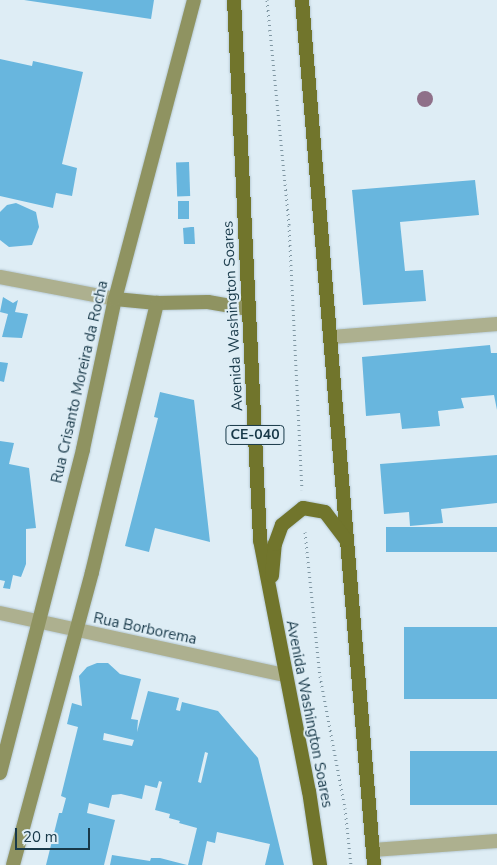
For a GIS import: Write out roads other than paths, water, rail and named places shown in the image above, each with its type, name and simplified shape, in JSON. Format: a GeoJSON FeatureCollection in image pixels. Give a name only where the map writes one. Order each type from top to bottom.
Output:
{"type":"FeatureCollection","features":[{"type":"Feature","properties":{"kind":"highway","name":"Avenida Washington Soares"},"geometry":{"type":"LineString","coordinates":[[234,0],[247,309],[260,540],[284,675],[309,791],[320,865]]}},
{"type":"Feature","properties":{"kind":"highway"},"geometry":{"type":"LineString","coordinates":[[302,0],[332,337],[374,865]]}},
{"type":"Feature","properties":{"kind":"highway"},"geometry":{"type":"LineString","coordinates":[[270,596],[274,544],[282,525],[303,508],[325,512],[335,521],[347,542]]}},
{"type":"Feature","properties":{"kind":"main road","name":"Rua Crisanto Moreira da Rocha"},"geometry":{"type":"LineString","coordinates":[[0,773],[83,449],[115,299],[194,0]]}},
{"type":"Feature","properties":{"kind":"main road"},"geometry":{"type":"LineString","coordinates":[[115,299],[158,303],[208,302],[247,309]]}},
{"type":"Feature","properties":{"kind":"main road"},"geometry":{"type":"LineString","coordinates":[[13,865],[77,630],[158,303]]}},
{"type":"Feature","properties":{"kind":"street"},"geometry":{"type":"LineString","coordinates":[[0,277],[115,299]]}},
{"type":"Feature","properties":{"kind":"street"},"geometry":{"type":"LineString","coordinates":[[332,337],[497,324]]}},
{"type":"Feature","properties":{"kind":"street","name":"Rua Borborema"},"geometry":{"type":"LineString","coordinates":[[0,613],[284,675]]}},
{"type":"Feature","properties":{"kind":"street"},"geometry":{"type":"LineString","coordinates":[[373,850],[497,840]]}}]}
